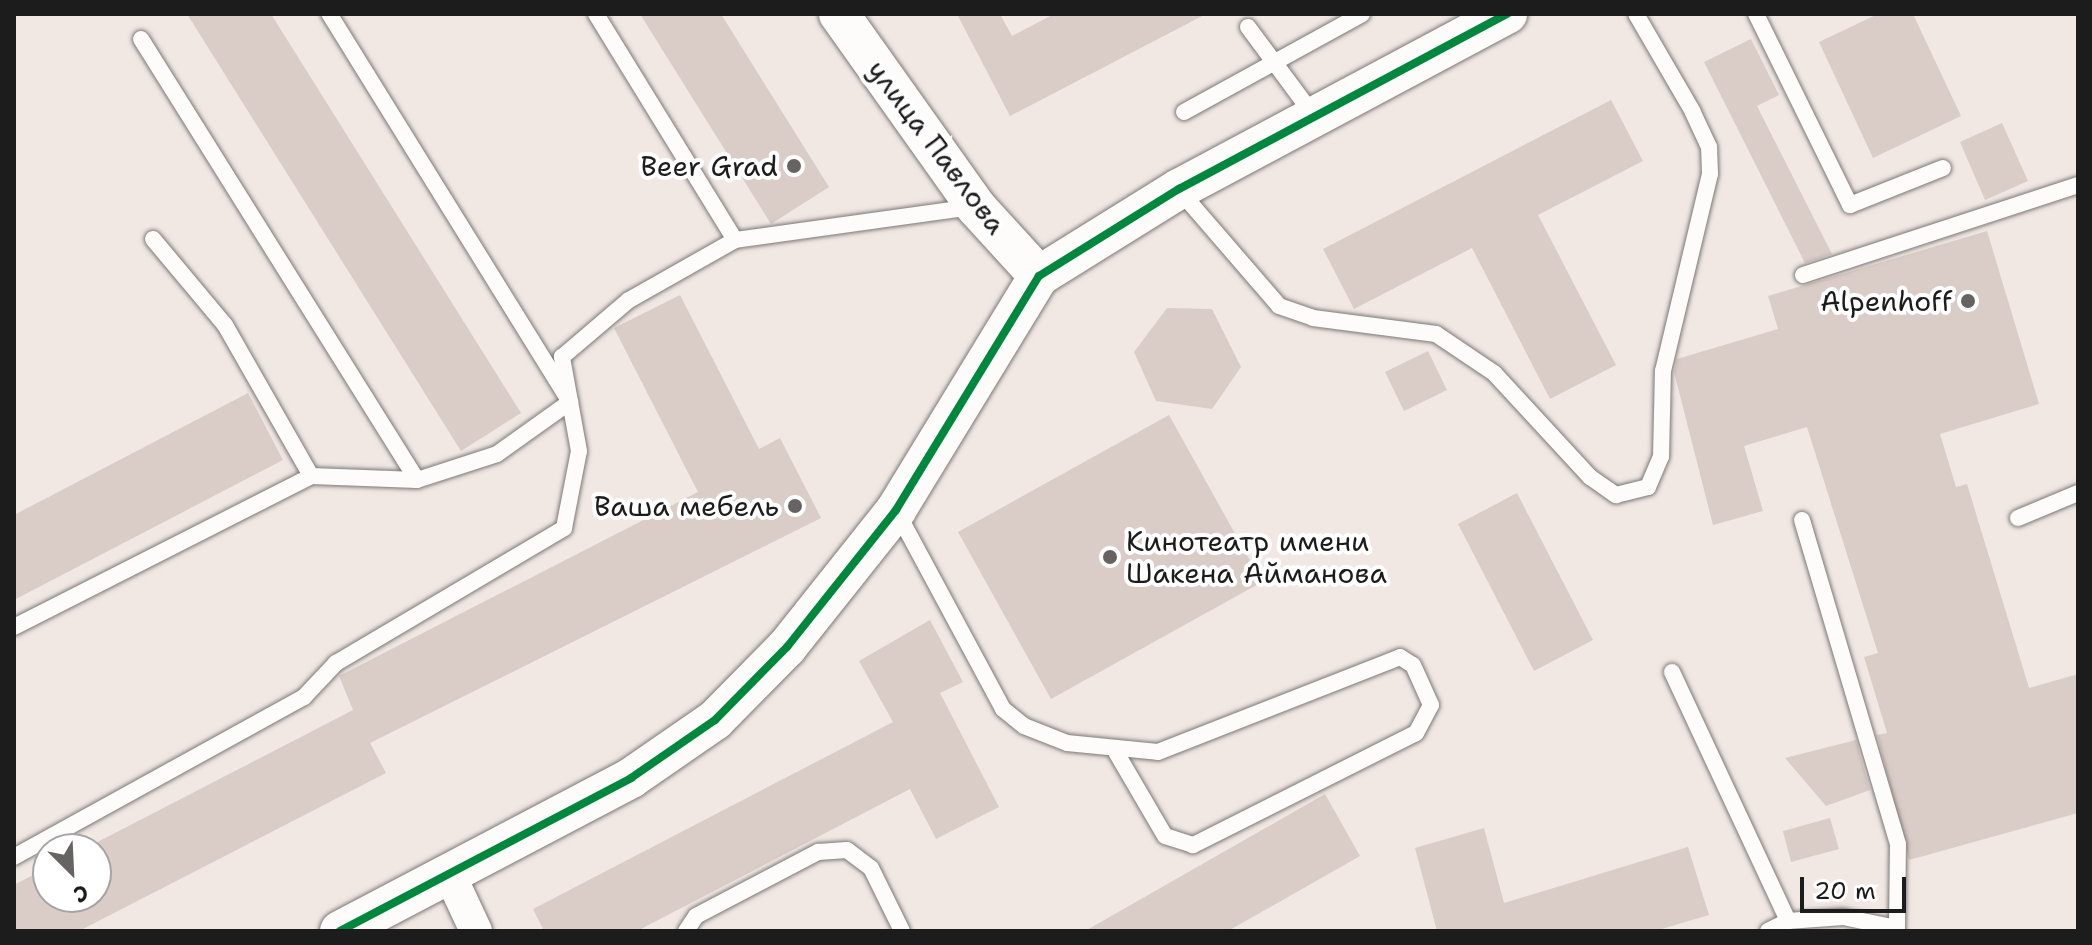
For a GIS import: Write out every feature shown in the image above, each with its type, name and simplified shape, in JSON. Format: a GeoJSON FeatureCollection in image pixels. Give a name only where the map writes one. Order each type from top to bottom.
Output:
{"type":"FeatureCollection","features":[{"type":"Feature","properties":{"kind":"street","name":"улица Павлова"},"geometry":{"type":"LineString","coordinates":[[839,14],[976,207],[1039,276]]}},
{"type":"Feature","properties":{"kind":"street"},"geometry":{"type":"LineString","coordinates":[[340,931],[631,778],[715,720],[787,647],[896,510],[1039,276],[1179,189],[1315,117],[1487,18]]}},
{"type":"Feature","properties":{"kind":"street"},"geometry":{"type":"LineString","coordinates":[[449,873],[476,931]]}},
{"type":"Feature","properties":{"kind":"lane"},"geometry":{"type":"LineString","coordinates":[[329,14],[570,402]]}},
{"type":"Feature","properties":{"kind":"lane"},"geometry":{"type":"LineString","coordinates":[[596,14],[735,240]]}},
{"type":"Feature","properties":{"kind":"lane"},"geometry":{"type":"LineString","coordinates":[[1184,112],[1362,14]]}},
{"type":"Feature","properties":{"kind":"lane"},"geometry":{"type":"LineString","coordinates":[[1179,189],[1279,306],[1313,318],[1436,334],[1494,373],[1590,477],[1616,495],[1648,487],[1661,457],[1663,371],[1710,174],[1709,147],[1693,112],[1636,14]]}},
{"type":"Feature","properties":{"kind":"lane"},"geometry":{"type":"LineString","coordinates":[[1756,14],[1850,205],[1943,168]]}},
{"type":"Feature","properties":{"kind":"lane"},"geometry":{"type":"LineString","coordinates":[[1248,27],[1315,117]]}},
{"type":"Feature","properties":{"kind":"lane"},"geometry":{"type":"LineString","coordinates":[[141,39],[417,480]]}},
{"type":"Feature","properties":{"kind":"lane"},"geometry":{"type":"LineString","coordinates":[[1803,275],[2078,185]]}},
{"type":"Feature","properties":{"kind":"lane"},"geometry":{"type":"LineString","coordinates":[[14,857],[304,697],[336,663],[564,528],[579,451],[562,357],[629,300],[735,240],[976,207]]}},
{"type":"Feature","properties":{"kind":"lane"},"geometry":{"type":"LineString","coordinates":[[153,239],[225,325],[311,476]]}},
{"type":"Feature","properties":{"kind":"lane"},"geometry":{"type":"LineString","coordinates":[[14,627],[311,476],[417,480],[497,454],[570,402]]}},
{"type":"Feature","properties":{"kind":"lane"},"geometry":{"type":"LineString","coordinates":[[2018,518],[2078,493]]}},
{"type":"Feature","properties":{"kind":"lane"},"geometry":{"type":"LineString","coordinates":[[896,510],[1003,709],[1024,726],[1116,752],[1158,752],[1383,659],[1400,657],[1413,665],[1431,705],[1416,733],[1193,845],[1165,836],[1116,752]]}},
{"type":"Feature","properties":{"kind":"lane"},"geometry":{"type":"LineString","coordinates":[[1768,931],[1788,921],[1843,917],[1896,930],[1898,844],[1802,520]]}},
{"type":"Feature","properties":{"kind":"lane"},"geometry":{"type":"LineString","coordinates":[[1672,672],[1788,921]]}},
{"type":"Feature","properties":{"kind":"lane"},"geometry":{"type":"LineString","coordinates":[[686,931],[696,916],[818,852],[847,850],[871,868],[902,931]]}},
{"type":"Feature","properties":{"kind":"building"},"geometry":{"type":"Polygon","coordinates":[[[187,14],[271,14],[521,413],[461,451],[187,14]]]}},
{"type":"Feature","properties":{"kind":"building"},"geometry":{"type":"Polygon","coordinates":[[[640,14],[721,14],[829,187],[771,224],[640,14]]]}},
{"type":"Feature","properties":{"kind":"building"},"geometry":{"type":"Polygon","coordinates":[[[957,14],[1000,14],[1012,36],[1054,14],[1206,14],[1010,116],[957,14]]]}},
{"type":"Feature","properties":{"kind":"building"},"geometry":{"type":"Polygon","coordinates":[[[1878,14],[1913,14],[1961,116],[1873,158],[1819,42],[1878,14]]]}},
{"type":"Feature","properties":{"kind":"building"},"geometry":{"type":"Polygon","coordinates":[[[1751,39],[1779,95],[1757,106],[1832,254],[1805,263],[1704,62],[1751,39]]]}},
{"type":"Feature","properties":{"kind":"building"},"geometry":{"type":"Polygon","coordinates":[[[1611,100],[1643,161],[1538,215],[1616,365],[1550,399],[1472,248],[1354,309],[1323,249],[1611,100]]]}},
{"type":"Feature","properties":{"kind":"building"},"geometry":{"type":"Polygon","coordinates":[[[2002,123],[2028,181],[1985,200],[1960,142],[2002,123]]]}},
{"type":"Feature","properties":{"kind":"building"},"geometry":{"type":"Polygon","coordinates":[[[1987,231],[2039,404],[1940,434],[1956,487],[1967,484],[2029,688],[2078,674],[2078,813],[1909,860],[1877,735],[1887,733],[1864,657],[1878,653],[1807,427],[1744,446],[1763,511],[1713,525],[1674,372],[1677,359],[1778,329],[1768,296],[1987,231]]]}},
{"type":"Feature","properties":{"kind":"building"},"geometry":{"type":"Polygon","coordinates":[[[680,295],[759,449],[780,438],[821,518],[370,743],[386,773],[79,931],[14,931],[14,885],[32,875],[32,913],[112,913],[112,835],[353,710],[339,676],[698,492],[614,328],[680,295]]]}},
{"type":"Feature","properties":{"kind":"building"},"geometry":{"type":"Polygon","coordinates":[[[1167,308],[1212,309],[1241,367],[1212,409],[1156,401],[1134,352],[1167,308]]]}},
{"type":"Feature","properties":{"kind":"building"},"geometry":{"type":"Polygon","coordinates":[[[1428,351],[1447,390],[1404,411],[1385,372],[1428,351]]]}},
{"type":"Feature","properties":{"kind":"building"},"geometry":{"type":"Polygon","coordinates":[[[248,393],[283,460],[14,600],[14,515],[248,393]]]}},
{"type":"Feature","properties":{"kind":"building","name":"Кинотеатр имени Шакена Айманова"},"geometry":{"type":"Polygon","coordinates":[[[1169,415],[1262,582],[1051,699],[958,532],[1169,415]]]}},
{"type":"Feature","properties":{"kind":"building"},"geometry":{"type":"Polygon","coordinates":[[[1517,493],[1593,640],[1534,671],[1458,524],[1517,493]]]}},
{"type":"Feature","properties":{"kind":"building"},"geometry":{"type":"Polygon","coordinates":[[[930,620],[963,682],[940,693],[999,807],[936,839],[910,789],[637,931],[544,931],[533,909],[893,722],[859,661],[930,620]]]}},
{"type":"Feature","properties":{"kind":"building"},"geometry":{"type":"Polygon","coordinates":[[[1856,740],[1870,790],[1826,806],[1785,758],[1856,740]]]}},
{"type":"Feature","properties":{"kind":"building"},"geometry":{"type":"Polygon","coordinates":[[[1325,794],[1360,856],[1228,931],[1085,931],[1325,794]]]}},
{"type":"Feature","properties":{"kind":"building"},"geometry":{"type":"Polygon","coordinates":[[[1830,818],[1839,849],[1791,862],[1783,831],[1830,818]]]}},
{"type":"Feature","properties":{"kind":"building"},"geometry":{"type":"Polygon","coordinates":[[[1484,828],[1504,903],[1688,847],[1709,915],[1655,931],[1437,931],[1415,848],[1484,828]]]}},
{"type":"Feature","properties":{"kind":"cycle path"},"geometry":{"type":"LineString","coordinates":[[340,931],[631,778],[715,720],[787,647],[896,510],[1039,276],[1179,189],[1507,14]]}},
{"type":"Feature","properties":{"kind":"place","name":"Beer Grad"},"geometry":{"type":"Point","coordinates":[794,166]}},
{"type":"Feature","properties":{"kind":"place","name":"Alpenhoff"},"geometry":{"type":"Point","coordinates":[1968,301]}},
{"type":"Feature","properties":{"kind":"place","name":"Ваша мебель"},"geometry":{"type":"Point","coordinates":[795,506]}},
{"type":"Feature","properties":{"kind":"place","name":"Кинотеатр имени Шакена Айманова"},"geometry":{"type":"Point","coordinates":[1110,557]}}]}
